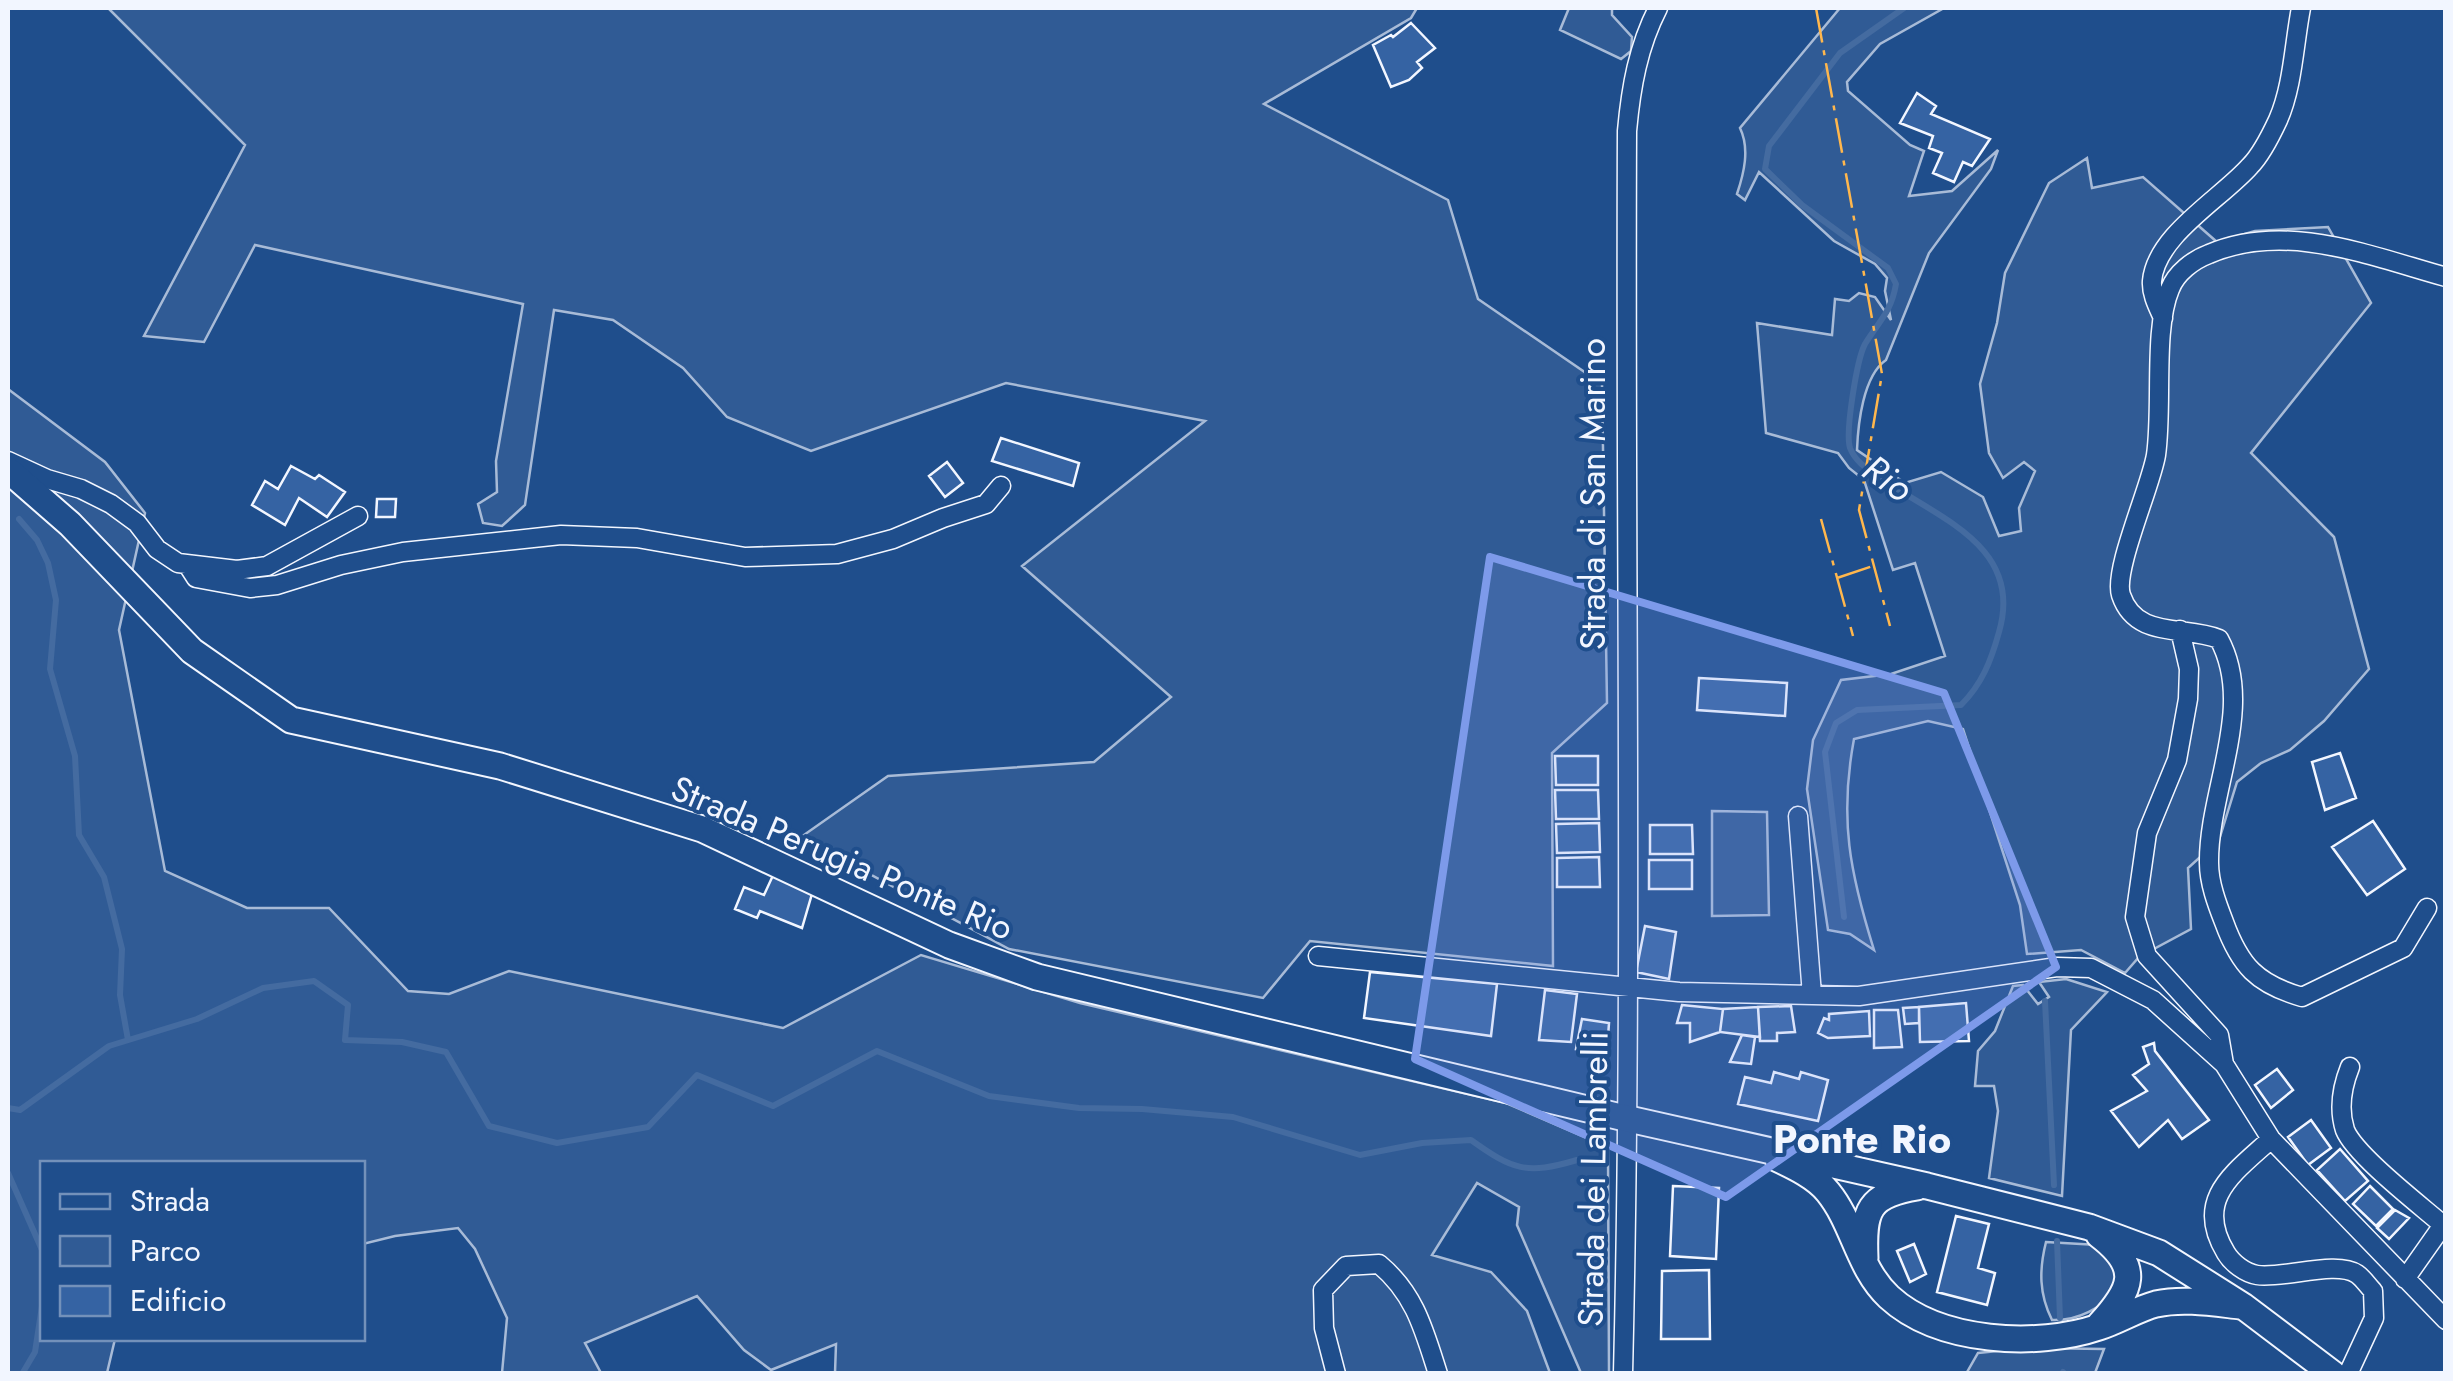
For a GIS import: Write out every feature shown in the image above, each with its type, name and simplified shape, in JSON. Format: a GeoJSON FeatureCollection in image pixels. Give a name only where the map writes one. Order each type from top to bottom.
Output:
{"type":"FeatureCollection","features":[{"type":"Feature","properties":{"kind":"main road","name":"Strada Perugia Ponte Rio"},"geometry":{"type":"LineString","coordinates":[[8,470],[70,524],[192,650],[291,720],[500,766],[702,829],[949,946],[1037,977],[1629,1119],[1736,1140],[2089,1227],[2159,1253],[2243,1306]]}},
{"type":"Feature","properties":{"kind":"main road","name":"Strada Perugia Ponte Rio"},"geometry":{"type":"LineString","coordinates":[[1736,1140],[1797,1168],[1826,1190],[1841,1211],[1866,1268],[1891,1299],[1944,1330],[2038,1340],[2096,1328],[2157,1304],[2243,1306]]}},
{"type":"Feature","properties":{"kind":"main road","name":"Strada Perugia Ponte Rio"},"geometry":{"type":"LineString","coordinates":[[1866,1268],[1867,1212],[1878,1199],[1892,1192],[1927,1186]]}},
{"type":"Feature","properties":{"kind":"main road","name":"Strada Perugia Ponte Rio"},"geometry":{"type":"LineString","coordinates":[[2089,1227],[2116,1248],[2125,1261],[2127,1280],[2122,1299],[2096,1328]]}},
{"type":"Feature","properties":{"kind":"main road"},"geometry":{"type":"LineString","coordinates":[[2157,1304],[2167,1272],[2159,1253]]}},
{"type":"Feature","properties":{"kind":"main road"},"geometry":{"type":"LineString","coordinates":[[2243,1306],[2333,1374]]}},
{"type":"Feature","properties":{"kind":"street","name":"Strada di San Marino"},"geometry":{"type":"LineString","coordinates":[[1627,985],[1627,131],[1632,80],[1646,32],[1658,8]]}},
{"type":"Feature","properties":{"kind":"street"},"geometry":{"type":"LineString","coordinates":[[2163,318],[2152,282],[2159,260],[2178,233],[2252,165],[2278,120],[2300,8]]}},
{"type":"Feature","properties":{"kind":"street"},"geometry":{"type":"LineString","coordinates":[[2428,908],[2403,948],[2302,997],[2272,988],[2236,954],[2216,900],[2209,866],[2212,817],[2232,714],[2227,654],[2219,638],[2201,631],[2159,630],[2139,621],[2121,594],[2122,574],[2155,460],[2163,318],[2170,287],[2196,259],[2229,246],[2262,240],[2329,244],[2446,277]]}},
{"type":"Feature","properties":{"kind":"street"},"geometry":{"type":"LineString","coordinates":[[8,461],[111,504],[136,523],[158,549],[187,564],[237,570],[268,566],[358,516]]}},
{"type":"Feature","properties":{"kind":"street"},"geometry":{"type":"LineString","coordinates":[[187,564],[196,578],[250,588],[277,585],[341,565],[403,552],[561,535],[637,538],[745,557],[837,554],[893,539],[986,504],[1002,486]]}},
{"type":"Feature","properties":{"kind":"street"},"geometry":{"type":"LineString","coordinates":[[2180,630],[2189,668],[2188,699],[2176,760],[2147,833],[2135,917],[2147,956],[2219,1036],[2224,1064]]}},
{"type":"Feature","properties":{"kind":"street"},"geometry":{"type":"LineString","coordinates":[[1798,816],[1812,995]]}},
{"type":"Feature","properties":{"kind":"street"},"geometry":{"type":"LineString","coordinates":[[1318,956],[1679,992],[1858,996],[2057,966],[2091,968],[2153,1000],[2224,1064],[2271,1139],[2446,1320]]}},
{"type":"Feature","properties":{"kind":"street","name":"Strada dei Lambrelli"},"geometry":{"type":"LineString","coordinates":[[1623,1374],[1629,1119],[1627,985]]}},
{"type":"Feature","properties":{"kind":"street"},"geometry":{"type":"LineString","coordinates":[[2350,1067],[2341,1100],[2346,1132],[2366,1156],[2444,1224],[2404,1279]]}},
{"type":"Feature","properties":{"kind":"street"},"geometry":{"type":"LineString","coordinates":[[2271,1139],[2223,1184],[2212,1210],[2216,1236],[2230,1260],[2252,1275],[2282,1276],[2330,1269],[2354,1272],[2373,1291],[2374,1318],[2348,1374]]}},
{"type":"Feature","properties":{"kind":"street"},"geometry":{"type":"LineString","coordinates":[[1336,1374],[1324,1328],[1323,1290],[1346,1266],[1380,1264],[1398,1280],[1418,1314],[1438,1374]]}},
{"type":"Feature","properties":{"kind":"highlighted area"},"geometry":{"type":"Polygon","coordinates":[[[1490,557],[1944,693],[2056,967],[1726,1197],[1415,1059],[1490,557]]]}},
{"type":"Feature","properties":{"kind":"green space"},"geometry":{"type":"Polygon","coordinates":[[[108,8],[1417,8],[1411,18],[1264,104],[1448,200],[1478,299],[1602,384],[1607,703],[1552,753],[1553,966],[1310,941],[1263,998],[1009,949],[801,837],[888,776],[1094,762],[1171,697],[1022,566],[1205,421],[1006,383],[811,451],[727,417],[683,368],[613,320],[554,310],[525,505],[502,526],[483,523],[478,504],[497,492],[496,461],[523,304],[255,245],[204,342],[144,336],[245,145],[108,8]]]}},
{"type":"Feature","properties":{"kind":"green space"},"geometry":{"type":"Polygon","coordinates":[[[1569,8],[1612,8],[1612,15],[1632,37],[1631,51],[1621,59],[1560,30],[1569,8]]]}},
{"type":"Feature","properties":{"kind":"green space"},"geometry":{"type":"Polygon","coordinates":[[[1840,8],[1944,8],[1880,44],[1847,82],[1848,91],[1910,145],[1924,151],[1909,196],[1952,191],[1998,150],[1991,169],[1929,253],[1886,360],[1867,389],[1857,450],[1905,483],[1941,472],[1983,497],[1999,536],[2021,531],[2019,508],[2035,471],[2024,462],[2003,478],[1989,453],[1980,384],[1997,323],[2005,273],[2049,183],[2087,158],[2092,188],[2143,177],[2217,242],[2255,231],[2328,227],[2371,303],[2251,453],[2334,537],[2369,669],[2324,721],[2290,750],[2261,763],[2237,782],[2219,840],[2188,868],[2191,929],[2139,957],[2125,973],[2081,950],[2027,954],[2020,905],[1963,729],[1928,721],[1854,739],[1847,795],[1849,846],[1874,950],[1850,934],[1828,930],[1807,789],[1813,740],[1841,680],[1891,674],[1945,656],[1915,563],[1893,570],[1864,480],[1838,453],[1766,433],[1757,323],[1832,335],[1835,299],[1849,301],[1859,293],[1875,297],[1891,320],[1885,291],[1887,278],[1875,264],[1834,241],[1759,172],[1745,200],[1737,194],[1745,153],[1740,128],[1840,8]]]}},
{"type":"Feature","properties":{"kind":"green space"},"geometry":{"type":"Polygon","coordinates":[[[8,389],[105,462],[145,513],[119,630],[165,871],[247,908],[329,908],[408,991],[449,994],[509,971],[783,1028],[921,955],[1080,1003],[1506,1103],[1608,1147],[1609,1373],[1581,1373],[1517,1225],[1519,1207],[1477,1183],[1432,1255],[1491,1272],[1527,1311],[1550,1373],[835,1373],[836,1344],[771,1370],[744,1350],[697,1296],[585,1343],[601,1373],[502,1373],[507,1318],[475,1249],[458,1228],[365,1244],[365,1161],[40,1161],[40,1341],[115,1341],[107,1373],[8,1373],[8,389]]]}},
{"type":"Feature","properties":{"kind":"green space"},"geometry":{"type":"Polygon","coordinates":[[[1712,811],[1767,812],[1769,915],[1712,916],[1712,811]]]}},
{"type":"Feature","properties":{"kind":"green space"},"geometry":{"type":"Polygon","coordinates":[[[2066,979],[2107,992],[2071,1030],[2062,1196],[1989,1178],[1998,1111],[1994,1086],[1975,1086],[1978,1051],[1995,1031],[2013,986],[2023,985],[2038,1004],[2049,997],[2039,982],[2066,979]]]}},
{"type":"Feature","properties":{"kind":"green space"},"geometry":{"type":"Polygon","coordinates":[[[2046,1242],[2098,1245],[2115,1257],[2119,1288],[2089,1312],[2052,1320],[2042,1282],[2046,1242]]]}},
{"type":"Feature","properties":{"kind":"green space"},"geometry":{"type":"Polygon","coordinates":[[[2027,1348],[2104,1349],[2095,1373],[1966,1374],[1978,1353],[2027,1348]]]}},
{"type":"Feature","properties":{"kind":"building"},"geometry":{"type":"Polygon","coordinates":[[[1411,23],[1435,48],[1417,62],[1422,68],[1409,80],[1391,87],[1373,45],[1393,37],[1411,23]]]}},
{"type":"Feature","properties":{"kind":"building"},"geometry":{"type":"Polygon","coordinates":[[[1917,93],[1936,106],[1931,114],[1990,139],[1972,166],[1963,162],[1954,182],[1933,173],[1942,153],[1929,148],[1933,136],[1900,123],[1917,93]]]}},
{"type":"Feature","properties":{"kind":"building"},"geometry":{"type":"Polygon","coordinates":[[[1001,438],[1079,463],[1073,486],[992,461],[1001,438]]]}},
{"type":"Feature","properties":{"kind":"building"},"geometry":{"type":"Polygon","coordinates":[[[947,462],[963,483],[945,497],[929,476],[947,462]]]}},
{"type":"Feature","properties":{"kind":"building"},"geometry":{"type":"Polygon","coordinates":[[[291,466],[315,479],[319,475],[345,492],[327,517],[299,498],[285,525],[252,505],[265,481],[278,489],[291,466]]]}},
{"type":"Feature","properties":{"kind":"building"},"geometry":{"type":"Polygon","coordinates":[[[377,499],[396,499],[395,517],[376,517],[377,499]]]}},
{"type":"Feature","properties":{"kind":"building"},"geometry":{"type":"Polygon","coordinates":[[[1699,678],[1787,683],[1785,716],[1697,710],[1699,678]]]}},
{"type":"Feature","properties":{"kind":"building"},"geometry":{"type":"Polygon","coordinates":[[[2340,753],[2356,798],[2325,810],[2312,762],[2340,753]]]}},
{"type":"Feature","properties":{"kind":"building"},"geometry":{"type":"Polygon","coordinates":[[[1555,756],[1598,756],[1598,785],[1556,785],[1555,756]]]}},
{"type":"Feature","properties":{"kind":"building"},"geometry":{"type":"Polygon","coordinates":[[[1555,790],[1598,790],[1599,819],[1556,819],[1555,790]]]}},
{"type":"Feature","properties":{"kind":"building"},"geometry":{"type":"Polygon","coordinates":[[[2373,821],[2405,869],[2367,895],[2332,847],[2373,821]]]}},
{"type":"Feature","properties":{"kind":"building"},"geometry":{"type":"Polygon","coordinates":[[[1599,823],[1600,852],[1557,853],[1556,824],[1599,823]]]}},
{"type":"Feature","properties":{"kind":"building"},"geometry":{"type":"Polygon","coordinates":[[[1650,825],[1692,825],[1693,854],[1650,854],[1650,825]]]}},
{"type":"Feature","properties":{"kind":"building"},"geometry":{"type":"Polygon","coordinates":[[[1599,857],[1600,887],[1557,887],[1557,858],[1599,857]]]}},
{"type":"Feature","properties":{"kind":"building"},"geometry":{"type":"Polygon","coordinates":[[[1649,860],[1692,860],[1692,889],[1649,889],[1649,860]]]}},
{"type":"Feature","properties":{"kind":"building"},"geometry":{"type":"Polygon","coordinates":[[[775,871],[814,887],[802,928],[760,911],[757,918],[735,909],[744,887],[764,895],[775,871]]]}},
{"type":"Feature","properties":{"kind":"building"},"geometry":{"type":"Polygon","coordinates":[[[1645,926],[1676,932],[1669,979],[1636,972],[1645,926]]]}},
{"type":"Feature","properties":{"kind":"building"},"geometry":{"type":"Polygon","coordinates":[[[1370,972],[1497,984],[1491,1036],[1364,1018],[1370,972]]]}},
{"type":"Feature","properties":{"kind":"building"},"geometry":{"type":"Polygon","coordinates":[[[1545,990],[1577,994],[1571,1042],[1539,1040],[1545,990]]]}},
{"type":"Feature","properties":{"kind":"building"},"geometry":{"type":"Polygon","coordinates":[[[1966,1003],[1969,1041],[1920,1042],[1919,1007],[1966,1003]]]}},
{"type":"Feature","properties":{"kind":"building"},"geometry":{"type":"Polygon","coordinates":[[[1682,1005],[1723,1009],[1720,1032],[1690,1042],[1690,1023],[1677,1023],[1682,1005]]]}},
{"type":"Feature","properties":{"kind":"building"},"geometry":{"type":"Polygon","coordinates":[[[1791,1006],[1795,1032],[1777,1033],[1777,1041],[1760,1041],[1758,1007],[1791,1006]]]}},
{"type":"Feature","properties":{"kind":"building"},"geometry":{"type":"Polygon","coordinates":[[[1758,1007],[1760,1037],[1720,1032],[1723,1009],[1758,1007]]]}},
{"type":"Feature","properties":{"kind":"building"},"geometry":{"type":"Polygon","coordinates":[[[1919,1007],[1919,1023],[1905,1024],[1903,1008],[1919,1007]]]}},
{"type":"Feature","properties":{"kind":"building"},"geometry":{"type":"Polygon","coordinates":[[[1874,1010],[1898,1010],[1902,1047],[1874,1048],[1874,1010]]]}},
{"type":"Feature","properties":{"kind":"building"},"geometry":{"type":"Polygon","coordinates":[[[1869,1011],[1870,1036],[1828,1038],[1818,1033],[1824,1018],[1829,1020],[1829,1014],[1869,1011]]]}},
{"type":"Feature","properties":{"kind":"building"},"geometry":{"type":"Polygon","coordinates":[[[1582,1019],[1609,1023],[1607,1051],[1576,1049],[1582,1019]]]}},
{"type":"Feature","properties":{"kind":"building"},"geometry":{"type":"Polygon","coordinates":[[[1742,1035],[1755,1037],[1751,1064],[1730,1062],[1742,1035]]]}},
{"type":"Feature","properties":{"kind":"building"},"geometry":{"type":"Polygon","coordinates":[[[2154,1043],[2155,1051],[2209,1120],[2182,1139],[2168,1120],[2139,1147],[2111,1111],[2147,1091],[2133,1075],[2149,1064],[2143,1047],[2154,1043]]]}},
{"type":"Feature","properties":{"kind":"building"},"geometry":{"type":"Polygon","coordinates":[[[2277,1069],[2293,1090],[2271,1108],[2255,1085],[2277,1069]]]}},
{"type":"Feature","properties":{"kind":"building"},"geometry":{"type":"Polygon","coordinates":[[[1774,1072],[1799,1079],[1801,1072],[1828,1080],[1818,1121],[1738,1104],[1745,1077],[1771,1083],[1774,1072]]]}},
{"type":"Feature","properties":{"kind":"building"},"geometry":{"type":"Polygon","coordinates":[[[2311,1120],[2331,1148],[2308,1165],[2288,1137],[2311,1120]]]}},
{"type":"Feature","properties":{"kind":"building"},"geometry":{"type":"Polygon","coordinates":[[[2340,1149],[2368,1181],[2345,1201],[2317,1170],[2340,1149]]]}},
{"type":"Feature","properties":{"kind":"building"},"geometry":{"type":"Polygon","coordinates":[[[1673,1186],[1719,1188],[1716,1259],[1670,1256],[1673,1186]]]}},
{"type":"Feature","properties":{"kind":"building"},"geometry":{"type":"Polygon","coordinates":[[[2370,1186],[2393,1209],[2376,1226],[2353,1204],[2370,1186]]]}},
{"type":"Feature","properties":{"kind":"building"},"geometry":{"type":"Polygon","coordinates":[[[2395,1210],[2409,1218],[2389,1239],[2377,1228],[2395,1210]]]}},
{"type":"Feature","properties":{"kind":"building"},"geometry":{"type":"Polygon","coordinates":[[[1956,1216],[1989,1224],[1978,1268],[1995,1273],[1987,1305],[1937,1292],[1956,1216]]]}},
{"type":"Feature","properties":{"kind":"building"},"geometry":{"type":"Polygon","coordinates":[[[1914,1244],[1926,1274],[1910,1282],[1897,1251],[1914,1244]]]}},
{"type":"Feature","properties":{"kind":"building"},"geometry":{"type":"Polygon","coordinates":[[[1709,1270],[1710,1339],[1661,1339],[1662,1271],[1709,1270]]]}},
{"type":"Feature","properties":{"kind":"waterway","name":"Rio"},"geometry":{"type":"LineString","coordinates":[[1844,917],[1825,752],[1836,723],[1857,710],[1961,705],[1975,689],[1989,662],[2003,602],[1999,577],[1988,556],[1971,538],[1868,469],[1850,448],[1849,427],[1859,364],[1865,344],[1894,294],[1896,284],[1888,268],[1802,205],[1765,169],[1769,146],[1840,53],[1904,8]]}},
{"type":"Feature","properties":{"kind":"waterway"},"geometry":{"type":"LineString","coordinates":[[19,519],[37,540],[48,563],[56,600],[50,669],[75,756],[79,835],[104,877],[122,949],[120,995],[128,1040]]}},
{"type":"Feature","properties":{"kind":"waterway"},"geometry":{"type":"LineString","coordinates":[[8,1108],[20,1110],[109,1046],[197,1019],[263,988],[314,981],[348,1005],[345,1040],[402,1042],[446,1052],[489,1126],[557,1143],[648,1127],[697,1075],[773,1106],[877,1051],[989,1096],[1079,1108],[1233,1117],[1360,1155],[1422,1143],[1471,1140],[1498,1158],[1521,1167],[1577,1160]]}},
{"type":"Feature","properties":{"kind":"waterway","name":"Rio"},"geometry":{"type":"LineString","coordinates":[[2045,1001],[2054,1185]]}},
{"type":"Feature","properties":{"kind":"waterway"},"geometry":{"type":"LineString","coordinates":[[8,1173],[40,1245]]}},
{"type":"Feature","properties":{"kind":"waterway","name":"Rio"},"geometry":{"type":"LineString","coordinates":[[2057,1241],[2060,1318]]}},
{"type":"Feature","properties":{"kind":"waterway"},"geometry":{"type":"LineString","coordinates":[[22,1374],[35,1352],[40,1319]]}},
{"type":"Feature","properties":{"kind":"power"},"geometry":{"type":"LineString","coordinates":[[1816,8],[1882,374],[1859,510],[1890,626]]}},
{"type":"Feature","properties":{"kind":"power"},"geometry":{"type":"LineString","coordinates":[[1821,519],[1853,636]]}},
{"type":"Feature","properties":{"kind":"power"},"geometry":{"type":"LineString","coordinates":[[1837,578],[1873,566]]}},
{"type":"Feature","properties":{"kind":"district","name":"Ponte Rio"},"geometry":{"type":"Point","coordinates":[1862,1139]}}]}
